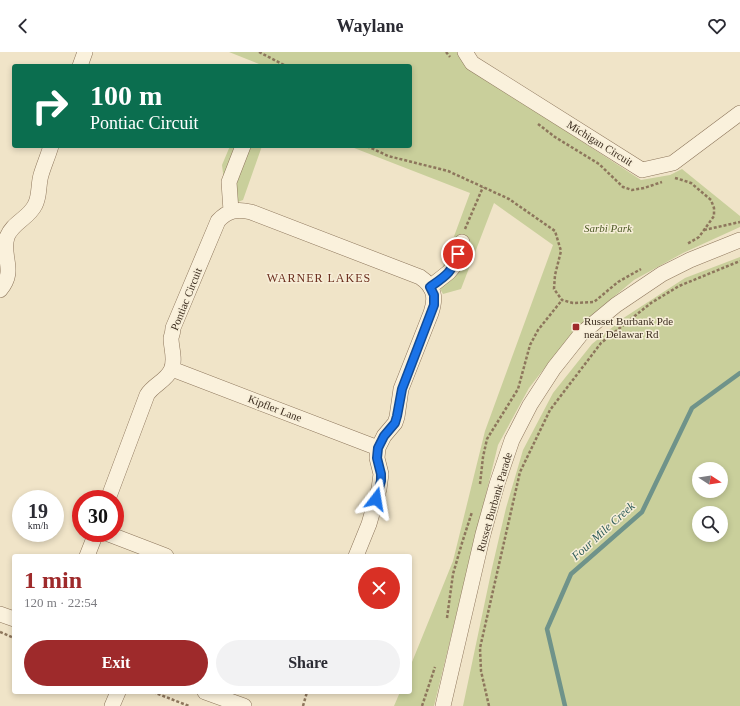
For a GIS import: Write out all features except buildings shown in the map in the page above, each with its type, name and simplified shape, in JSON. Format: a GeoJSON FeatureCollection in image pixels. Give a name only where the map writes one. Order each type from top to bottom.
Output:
{"type":"FeatureCollection","features":[{"type":"Feature","properties":{"kind":"street"},"geometry":{"type":"LineString","coordinates":[[81,64],[85,52]]}},
{"type":"Feature","properties":{"kind":"street","name":"Michigan Circuit"},"geometry":{"type":"LineString","coordinates":[[466,52],[472,64],[642,170],[672,163],[740,113]]}},
{"type":"Feature","properties":{"kind":"street"},"geometry":{"type":"LineString","coordinates":[[0,290],[7,278],[9,269],[6,247],[7,237],[17,223],[30,213],[35,205],[38,198],[41,176],[50,148]]}},
{"type":"Feature","properties":{"kind":"street"},"geometry":{"type":"LineString","coordinates":[[242,148],[229,182],[231,211],[241,210],[251,212],[420,277],[426,281],[434,295],[434,305],[402,389],[395,423],[384,436],[378,448],[377,458],[381,474],[379,489],[369,524],[357,554]]}},
{"type":"Feature","properties":{"kind":"street","name":"Pontiac Circuit"},"geometry":{"type":"LineString","coordinates":[[172,369],[173,358],[171,337],[173,328],[218,221],[231,211]]}},
{"type":"Feature","properties":{"kind":"street","name":"Russet Burbank Parade"},"geometry":{"type":"LineString","coordinates":[[443,706],[483,534],[497,484],[512,440],[530,405],[554,368],[581,334],[616,305],[662,274],[690,260],[740,240]]}},
{"type":"Feature","properties":{"kind":"street"},"geometry":{"type":"LineString","coordinates":[[430,287],[450,272],[454,266],[462,242]]}},
{"type":"Feature","properties":{"kind":"street"},"geometry":{"type":"LineString","coordinates":[[111,490],[147,395],[151,389],[165,378],[172,369]]}},
{"type":"Feature","properties":{"kind":"street","name":"Kipfler Lane"},"geometry":{"type":"LineString","coordinates":[[172,369],[378,448]]}},
{"type":"Feature","properties":{"kind":"street"},"geometry":{"type":"LineString","coordinates":[[124,540],[161,554]]}},
{"type":"Feature","properties":{"kind":"street"},"geometry":{"type":"LineString","coordinates":[[88,554],[92,542]]}},
{"type":"Feature","properties":{"kind":"street"},"geometry":{"type":"LineString","coordinates":[[0,614],[12,618]]}},
{"type":"Feature","properties":{"kind":"street"},"geometry":{"type":"LineString","coordinates":[[112,706],[117,694]]}},
{"type":"Feature","properties":{"kind":"street"},"geometry":{"type":"LineString","coordinates":[[211,694],[244,706]]}},
{"type":"Feature","properties":{"kind":"path"},"geometry":{"type":"LineString","coordinates":[[259,52],[282,64]]}},
{"type":"Feature","properties":{"kind":"path"},"geometry":{"type":"LineString","coordinates":[[371,148],[388,156],[448,171],[484,187],[509,199],[556,231],[561,251],[555,275],[554,289],[562,300],[573,303],[594,302],[618,282],[644,267]]}},
{"type":"Feature","properties":{"kind":"path"},"geometry":{"type":"LineString","coordinates":[[462,242],[463,233],[484,187]]}},
{"type":"Feature","properties":{"kind":"path"},"geometry":{"type":"LineString","coordinates":[[704,230],[740,222]]}},
{"type":"Feature","properties":{"kind":"path"},"geometry":{"type":"LineString","coordinates":[[489,706],[481,671],[480,648],[520,472],[550,410],[601,343],[651,303],[679,286],[740,261]]}},
{"type":"Feature","properties":{"kind":"path"},"geometry":{"type":"LineString","coordinates":[[0,632],[12,637]]}},
{"type":"Feature","properties":{"kind":"path"},"geometry":{"type":"LineString","coordinates":[[158,694],[189,706]]}},
{"type":"Feature","properties":{"kind":"path"},"geometry":{"type":"LineString","coordinates":[[303,706],[307,694]]}},
{"type":"Feature","properties":{"kind":"green space","name":"Sarbi Park"},"geometry":{"type":"Polygon","coordinates":[[[229,52],[459,52],[468,67],[641,180],[670,175],[682,169],[740,216],[740,227],[683,253],[634,280],[575,329],[529,388],[498,445],[434,706],[394,706],[399,694],[412,694],[412,662],[453,561],[485,431],[553,245],[494,203],[461,289],[443,294],[432,275],[442,269],[470,193],[354,148],[412,148],[412,64],[259,64],[229,52]]]}},
{"type":"Feature","properties":{"kind":"green space"},"geometry":{"type":"Polygon","coordinates":[[[229,148],[261,148],[243,200],[227,206],[222,165],[229,148]]]}},
{"type":"Feature","properties":{"kind":"green space"},"geometry":{"type":"Polygon","coordinates":[[[740,257],[740,706],[463,706],[506,508],[523,450],[553,393],[592,344],[625,317],[685,278],[740,257]]]}},
{"type":"Feature","properties":{"kind":"waterway","name":"Four Mile Creek"},"geometry":{"type":"LineString","coordinates":[[565,706],[547,629],[571,574],[642,512],[692,408],[740,373]]}},
{"type":"Feature","properties":{"kind":"place","name":"Russet Burbank Pde near Delawar Rd"},"geometry":{"type":"Point","coordinates":[576,327]}},
{"type":"Feature","properties":{"kind":"district","name":"WARNER LAKES"},"geometry":{"type":"Point","coordinates":[319,278]}},
{"type":"Feature","properties":{"kind":"route"},"geometry":{"type":"LineString","coordinates":[[376,499],[381,481],[377,458],[378,448],[384,436],[395,423],[402,389],[434,305],[434,295],[430,287],[450,272],[454,266],[458,254]]}}]}
